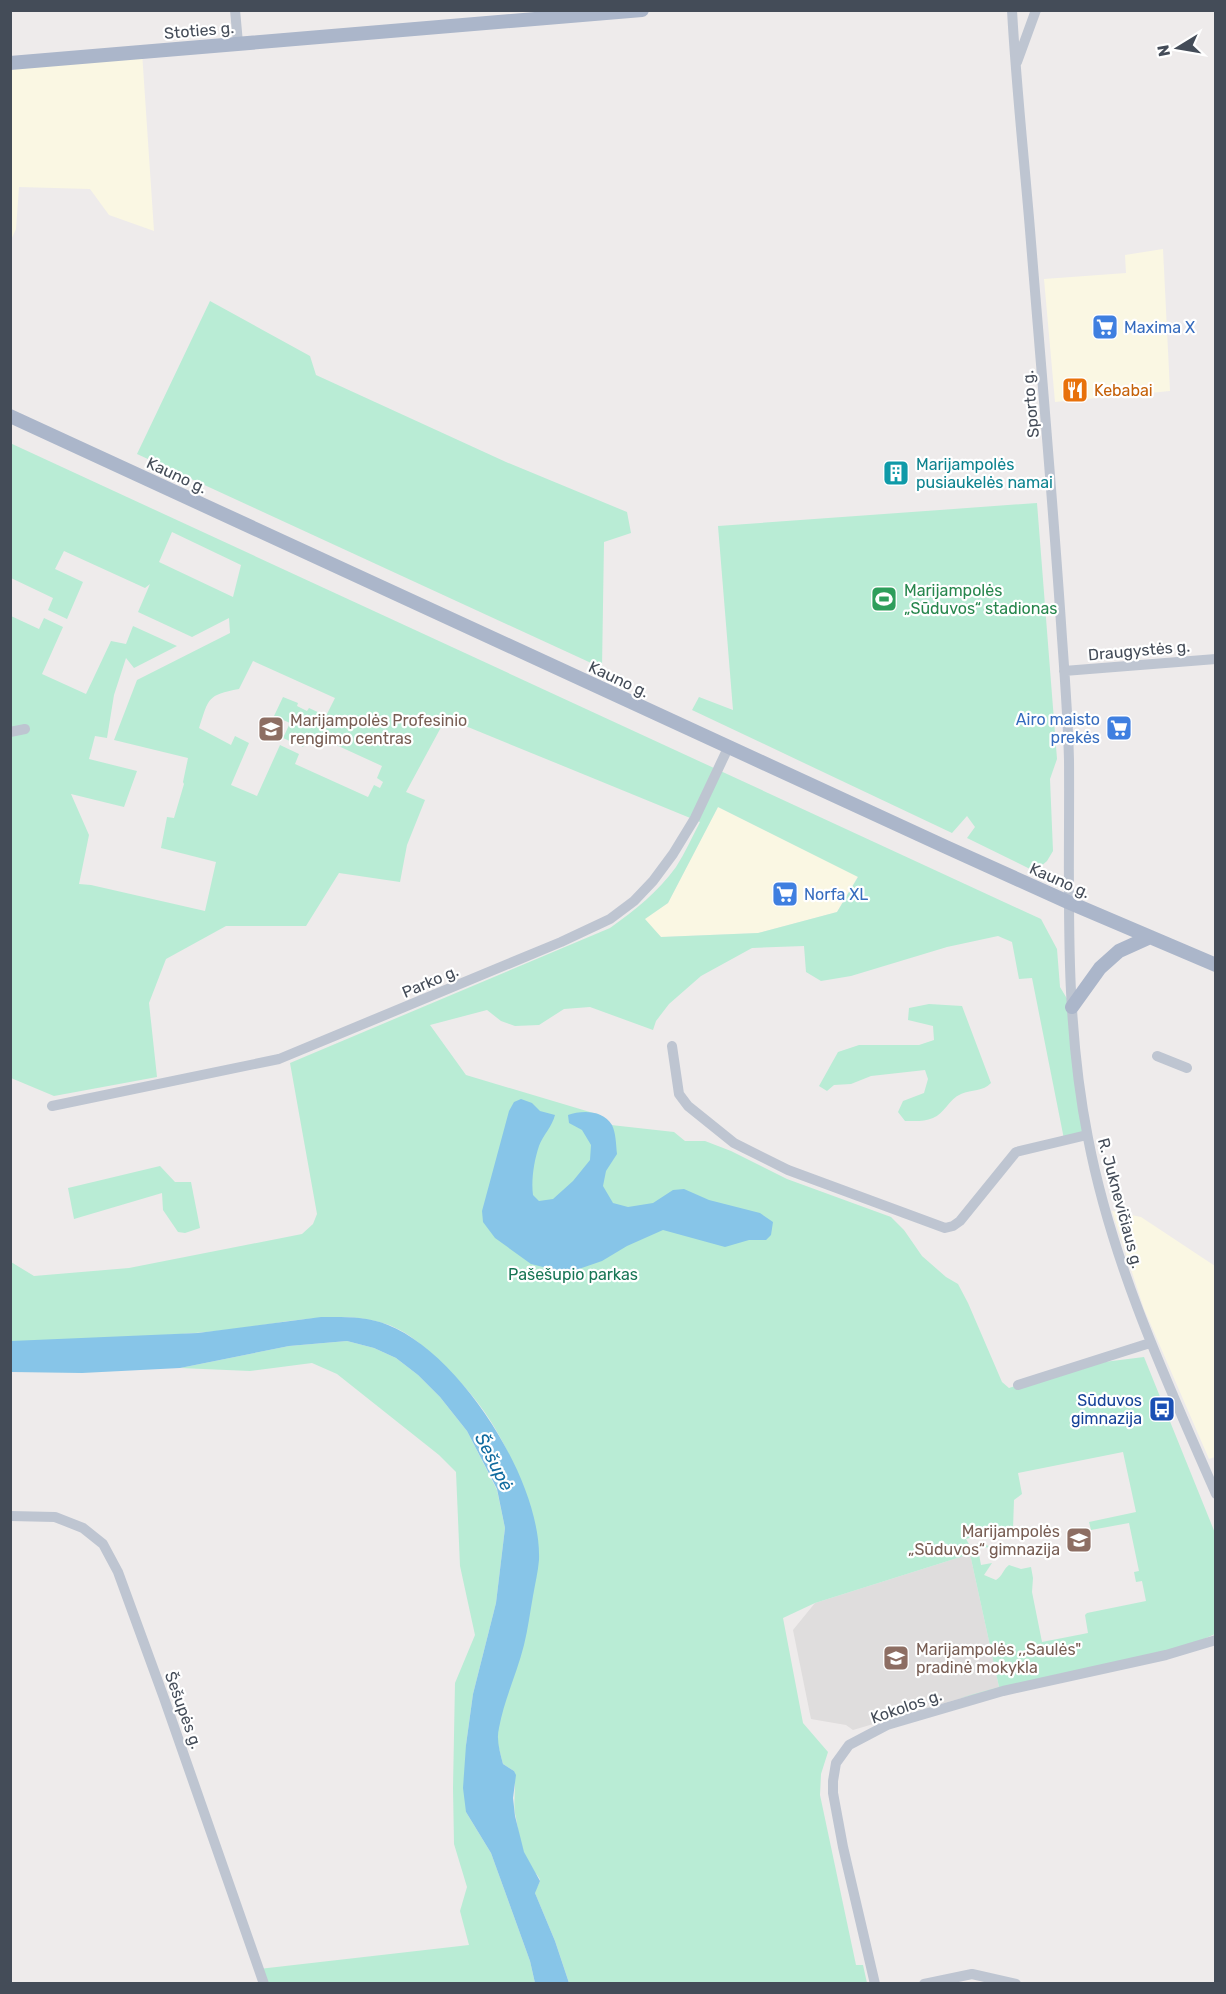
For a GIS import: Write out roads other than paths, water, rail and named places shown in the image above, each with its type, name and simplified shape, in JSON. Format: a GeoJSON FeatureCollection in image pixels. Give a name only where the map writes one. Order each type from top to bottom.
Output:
{"type":"FeatureCollection","features":[{"type":"Feature","properties":{"kind":"main road","name":"Stoties g."},"geometry":{"type":"LineString","coordinates":[[10,63],[642,10]]}},
{"type":"Feature","properties":{"kind":"main road","name":"Kauno g."},"geometry":{"type":"LineString","coordinates":[[10,416],[1068,903],[1215,965]]}},
{"type":"Feature","properties":{"kind":"main road"},"geometry":{"type":"LineString","coordinates":[[1072,1007],[1100,968],[1119,951],[1150,938]]}},
{"type":"Feature","properties":{"kind":"street"},"geometry":{"type":"LineString","coordinates":[[235,10],[238,43]]}},
{"type":"Feature","properties":{"kind":"street","name":"Sporto g."},"geometry":{"type":"LineString","coordinates":[[1012,10],[1065,671],[1069,757],[1068,903]]}},
{"type":"Feature","properties":{"kind":"street"},"geometry":{"type":"LineString","coordinates":[[1016,68],[1036,10]]}},
{"type":"Feature","properties":{"kind":"street","name":"Draugystės g."},"geometry":{"type":"LineString","coordinates":[[1065,671],[1215,658]]}},
{"type":"Feature","properties":{"kind":"street"},"geometry":{"type":"LineString","coordinates":[[10,732],[26,729]]}},
{"type":"Feature","properties":{"kind":"street","name":"Parko g."},"geometry":{"type":"LineString","coordinates":[[52,1106],[279,1059],[561,942],[610,919],[634,901],[653,882],[673,854],[695,818],[728,748]]}},
{"type":"Feature","properties":{"kind":"street","name":"R. Juknevičiaus g."},"geometry":{"type":"LineString","coordinates":[[1068,903],[1076,1058],[1087,1135],[1110,1230],[1150,1343],[1215,1494]]}},
{"type":"Feature","properties":{"kind":"street"},"geometry":{"type":"LineString","coordinates":[[672,1046],[679,1094],[688,1106],[734,1143],[788,1170],[945,1228],[960,1221],[1016,1152],[1087,1135]]}},
{"type":"Feature","properties":{"kind":"street"},"geometry":{"type":"LineString","coordinates":[[1157,1056],[1187,1068]]}},
{"type":"Feature","properties":{"kind":"street"},"geometry":{"type":"LineString","coordinates":[[1018,1385],[1150,1343]]}},
{"type":"Feature","properties":{"kind":"street","name":"Šešupės g."},"geometry":{"type":"LineString","coordinates":[[10,1516],[56,1517],[83,1528],[103,1544],[118,1572],[264,1983]]}},
{"type":"Feature","properties":{"kind":"street","name":"Kokolos g."},"geometry":{"type":"LineString","coordinates":[[875,1983],[843,1847],[833,1793],[836,1763],[849,1745],[887,1725],[1003,1691],[1166,1655],[1215,1640]]}},
{"type":"Feature","properties":{"kind":"street"},"geometry":{"type":"LineString","coordinates":[[924,1983],[972,1974],[1016,1983]]}},
{"type":"Feature","properties":{"kind":"water"},"geometry":{"type":"Polygon","coordinates":[[[521,1099],[532,1103],[540,1111],[555,1115],[539,1146],[534,1164],[533,1195],[539,1201],[553,1199],[573,1181],[590,1160],[591,1145],[582,1130],[569,1123],[568,1115],[592,1112],[608,1120],[614,1132],[617,1154],[606,1171],[603,1186],[613,1203],[628,1207],[653,1203],[673,1190],[684,1189],[709,1200],[760,1213],[773,1222],[771,1235],[766,1240],[749,1240],[725,1247],[663,1230],[627,1246],[602,1261],[573,1271],[555,1270],[531,1264],[495,1238],[483,1222],[482,1211],[509,1111],[514,1102],[521,1099]]]}},
{"type":"Feature","properties":{"kind":"water","name":"Šešupė"},"geometry":{"type":"Polygon","coordinates":[[[321,1317],[364,1319],[388,1325],[416,1340],[443,1363],[469,1392],[492,1424],[512,1459],[527,1494],[536,1529],[539,1564],[525,1639],[501,1718],[498,1742],[503,1764],[516,1775],[513,1798],[524,1852],[540,1881],[535,1893],[569,1983],[535,1983],[530,1961],[491,1853],[466,1812],[463,1788],[473,1694],[496,1603],[505,1528],[497,1489],[467,1431],[440,1397],[418,1375],[396,1358],[374,1348],[347,1341],[289,1346],[180,1368],[82,1373],[11,1372],[11,1341],[198,1333],[321,1317]]]}},
{"type":"Feature","properties":{"kind":"place","name":"Maxima X"},"geometry":{"type":"Point","coordinates":[1105,327]}},
{"type":"Feature","properties":{"kind":"place","name":"Kebabai"},"geometry":{"type":"Point","coordinates":[1075,390]}},
{"type":"Feature","properties":{"kind":"place","name":"Marijampolės pusiaukelės namai"},"geometry":{"type":"Point","coordinates":[896,473]}},
{"type":"Feature","properties":{"kind":"place","name":"Marijampolės „Sūduvos“ stadionas"},"geometry":{"type":"Point","coordinates":[884,599]}},
{"type":"Feature","properties":{"kind":"place","name":"Airo maisto prekės"},"geometry":{"type":"Point","coordinates":[1119,728]}},
{"type":"Feature","properties":{"kind":"place","name":"Marijampolės Profesinio rengimo centras"},"geometry":{"type":"Point","coordinates":[271,729]}},
{"type":"Feature","properties":{"kind":"place","name":"Norfa XL"},"geometry":{"type":"Point","coordinates":[785,894]}},
{"type":"Feature","properties":{"kind":"place","name":"Sūduvos gimnazija"},"geometry":{"type":"Point","coordinates":[1162,1409]}},
{"type":"Feature","properties":{"kind":"place","name":"Marijampolės „Sūduvos“ gimnazija"},"geometry":{"type":"Point","coordinates":[1079,1540]}},
{"type":"Feature","properties":{"kind":"place","name":"Marijampolės ,,Saulės\" pradinė mokykla"},"geometry":{"type":"Point","coordinates":[896,1658]}},
{"type":"Feature","properties":{"kind":"park label","name":"Pašešupio parkas"},"geometry":{"type":"Point","coordinates":[573,1274]}}]}
